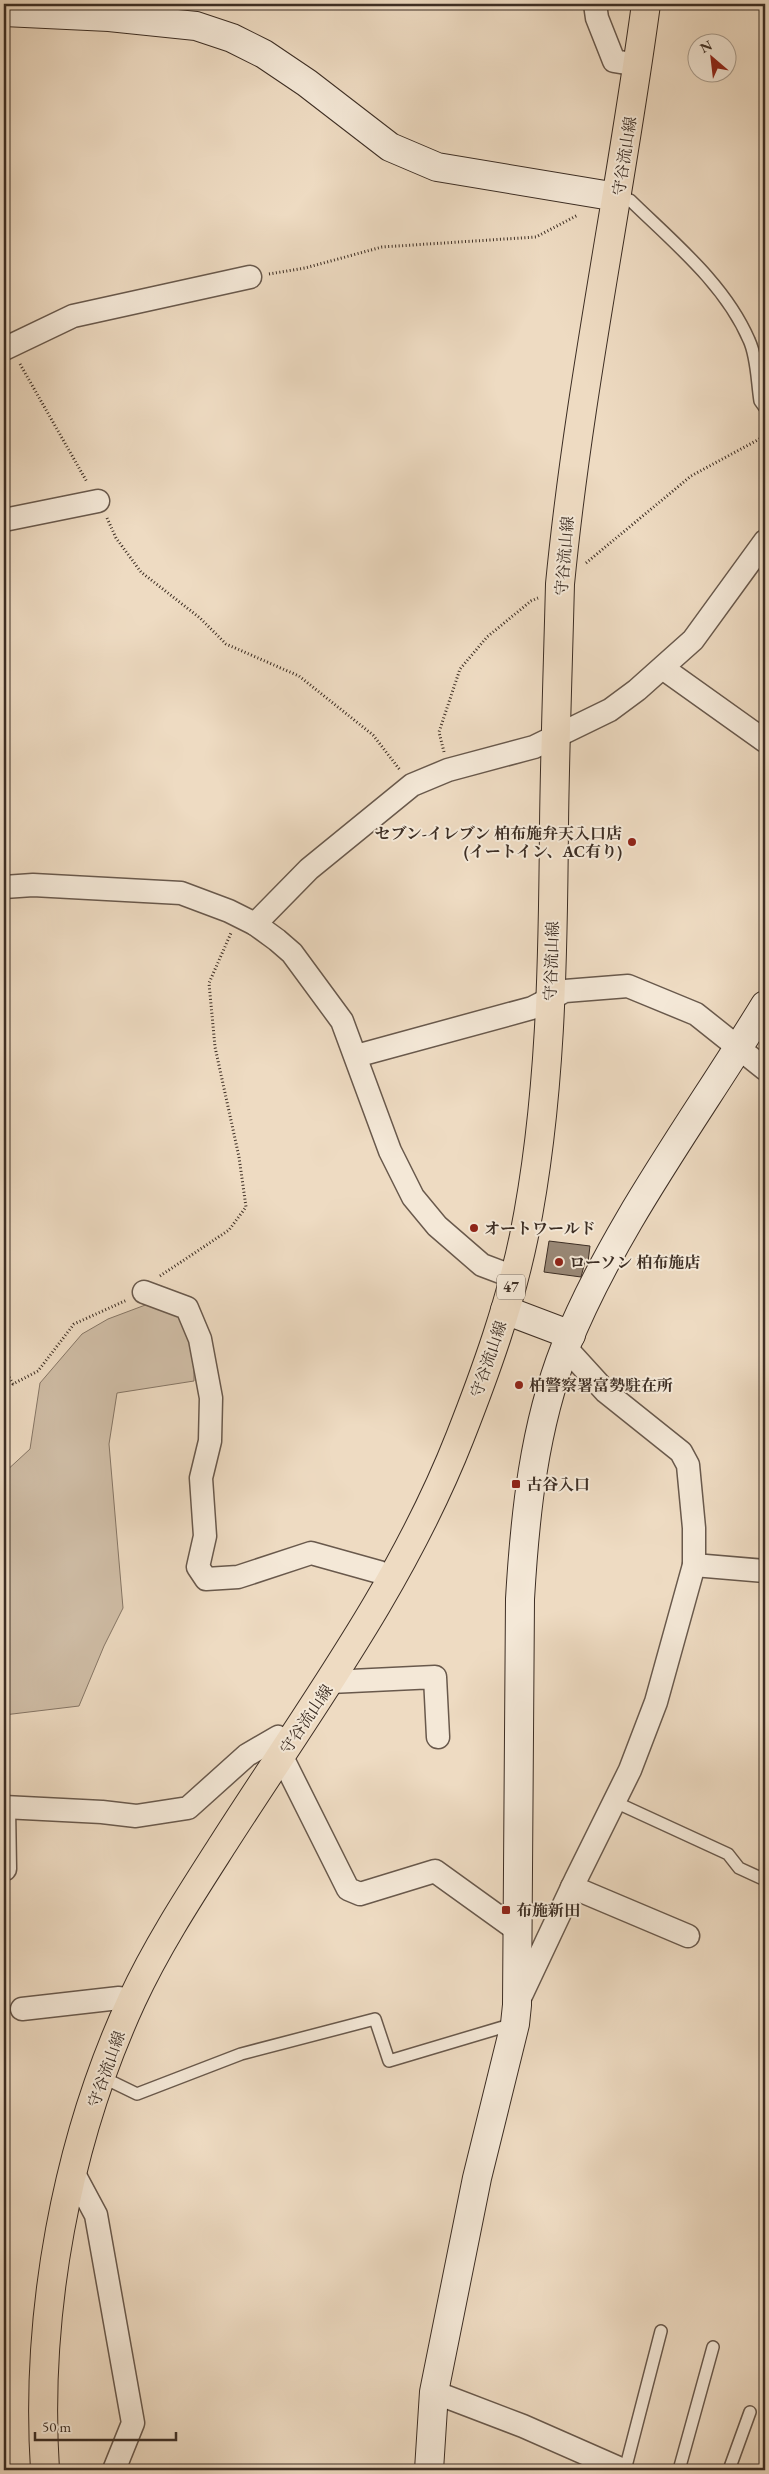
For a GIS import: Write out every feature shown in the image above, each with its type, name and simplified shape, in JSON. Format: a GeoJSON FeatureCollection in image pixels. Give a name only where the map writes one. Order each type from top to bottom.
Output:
{"type":"FeatureCollection","features":[{"type":"Feature","properties":{"kind":"main road","name":"守谷流山線"},"geometry":{"type":"LineString","coordinates":[[45,2470],[43,2402],[48,2319],[62,2220],[73,2172],[102,2077],[132,2001],[195,1888],[330,1682],[394,1579],[437,1493],[488,1362],[514,1277],[533,1183],[545,1074],[550,1000],[560,584],[565,531],[584,396],[638,65],[646,4]]}},
{"type":"Feature","properties":{"kind":"street"},"geometry":{"type":"LineString","coordinates":[[595,4],[597,18],[614,62],[638,65]]}},
{"type":"Feature","properties":{"kind":"street"},"geometry":{"type":"LineString","coordinates":[[4,12],[109,17],[196,26],[232,38],[264,54],[307,83],[390,147],[437,168],[617,197]]}},
{"type":"Feature","properties":{"kind":"street"},"geometry":{"type":"LineString","coordinates":[[7,348],[73,316],[250,277]]}},
{"type":"Feature","properties":{"kind":"street"},"geometry":{"type":"LineString","coordinates":[[4,520],[98,501]]}},
{"type":"Feature","properties":{"kind":"street"},"geometry":{"type":"LineString","coordinates":[[246,920],[412,785],[448,770],[534,747],[610,710],[664,669],[693,640],[765,541]]}},
{"type":"Feature","properties":{"kind":"street"},"geometry":{"type":"LineString","coordinates":[[664,669],[765,741]]}},
{"type":"Feature","properties":{"kind":"street"},"geometry":{"type":"LineString","coordinates":[[4,887],[33,885],[181,893],[246,920],[292,953],[342,1021],[390,1151],[413,1197],[437,1226],[482,1265],[514,1277]]}},
{"type":"Feature","properties":{"kind":"street"},"geometry":{"type":"LineString","coordinates":[[356,1056],[532,1008],[566,991],[628,986],[696,1014],[765,1069]]}},
{"type":"Feature","properties":{"kind":"street"},"geometry":{"type":"LineString","coordinates":[[516,2014],[520,1599],[533,1461],[568,1341],[625,1229],[765,1005]]}},
{"type":"Feature","properties":{"kind":"street"},"geometry":{"type":"LineString","coordinates":[[144,1292],[187,1308],[200,1339],[211,1398],[210,1441],[200,1478],[206,1536],[198,1567],[206,1579],[238,1577],[311,1553],[379,1572],[394,1579]]}},
{"type":"Feature","properties":{"kind":"street"},"geometry":{"type":"LineString","coordinates":[[429,2470],[434,2392],[477,2178],[516,2014],[572,1887],[630,1770],[656,1702],[694,1565],[694,1528],[688,1465],[681,1452],[606,1392],[568,1341],[504,1310]]}},
{"type":"Feature","properties":{"kind":"street"},"geometry":{"type":"LineString","coordinates":[[694,1565],[765,1570]]}},
{"type":"Feature","properties":{"kind":"street"},"geometry":{"type":"LineString","coordinates":[[330,1682],[435,1677],[438,1737]]}},
{"type":"Feature","properties":{"kind":"street"},"geometry":{"type":"LineString","coordinates":[[5,1869],[4,1807],[102,1812],[136,1816],[188,1808],[247,1755],[278,1737],[348,1890],[360,1894],[435,1871],[517,1930]]}},
{"type":"Feature","properties":{"kind":"street"},"geometry":{"type":"LineString","coordinates":[[572,1887],[688,1936]]}},
{"type":"Feature","properties":{"kind":"street"},"geometry":{"type":"LineString","coordinates":[[22,2009],[119,1998],[132,2001]]}},
{"type":"Feature","properties":{"kind":"street"},"geometry":{"type":"LineString","coordinates":[[73,2172],[96,2215],[133,2423],[114,2470]]}},
{"type":"Feature","properties":{"kind":"street"},"geometry":{"type":"LineString","coordinates":[[434,2392],[523,2426],[624,2470]]}},
{"type":"Feature","properties":{"kind":"lane"},"geometry":{"type":"LineString","coordinates":[[617,197],[630,200],[688,256],[736,314],[750,342],[760,401],[765,408]]}},
{"type":"Feature","properties":{"kind":"lane"},"geometry":{"type":"LineString","coordinates":[[615,1802],[728,1854],[739,1868],[765,1880]]}},
{"type":"Feature","properties":{"kind":"lane"},"geometry":{"type":"LineString","coordinates":[[102,2077],[137,2094],[240,2054],[375,2020],[389,2062],[516,2014]]}},
{"type":"Feature","properties":{"kind":"lane"},"geometry":{"type":"LineString","coordinates":[[624,2470],[660,2331]]}},
{"type":"Feature","properties":{"kind":"lane"},"geometry":{"type":"LineString","coordinates":[[678,2470],[713,2347]]}},
{"type":"Feature","properties":{"kind":"lane"},"geometry":{"type":"LineString","coordinates":[[729,2470],[750,2412]]}},
{"type":"Feature","properties":{"kind":"path"},"geometry":{"type":"LineString","coordinates":[[250,277],[305,268],[382,247],[536,238],[586,210]]}},
{"type":"Feature","properties":{"kind":"path"},"geometry":{"type":"LineString","coordinates":[[7,348],[98,501],[116,538],[141,572],[200,618],[226,644],[299,676],[373,735],[412,785]]}},
{"type":"Feature","properties":{"kind":"path"},"geometry":{"type":"LineString","coordinates":[[4,1368],[14,1384],[38,1371],[74,1324],[144,1292],[160,1275],[229,1230],[246,1207],[239,1157],[215,1047],[210,983],[246,920]]}},
{"type":"Feature","properties":{"kind":"shaded area"},"geometry":{"type":"Polygon","coordinates":[[[148,1304],[177,1314],[194,1353],[194,1381],[117,1393],[109,1444],[123,1608],[104,1646],[79,1706],[4,1715],[4,1473],[30,1449],[40,1383],[82,1334],[108,1319],[148,1304]]]}},
{"type":"Feature","properties":{"kind":"building"},"geometry":{"type":"Polygon","coordinates":[[[549,1241],[590,1246],[588,1262],[585,1262],[581,1277],[544,1272],[549,1241]]]}},
{"type":"Feature","properties":{"kind":"place","name":"セブン-イレブン 柏布施弁天入口店 (イートイン、AC有り)"},"geometry":{"type":"Point","coordinates":[632,842]}},
{"type":"Feature","properties":{"kind":"place","name":"オートワールド"},"geometry":{"type":"Point","coordinates":[474,1228]}},
{"type":"Feature","properties":{"kind":"place","name":"ローソン 柏布施店"},"geometry":{"type":"Point","coordinates":[559,1262]}},
{"type":"Feature","properties":{"kind":"place","name":"柏警察署富勢駐在所"},"geometry":{"type":"Point","coordinates":[519,1385]}},
{"type":"Feature","properties":{"kind":"place","name":"古谷入口"},"geometry":{"type":"Point","coordinates":[516,1484]}},
{"type":"Feature","properties":{"kind":"place","name":"布施新田"},"geometry":{"type":"Point","coordinates":[506,1910]}}]}
